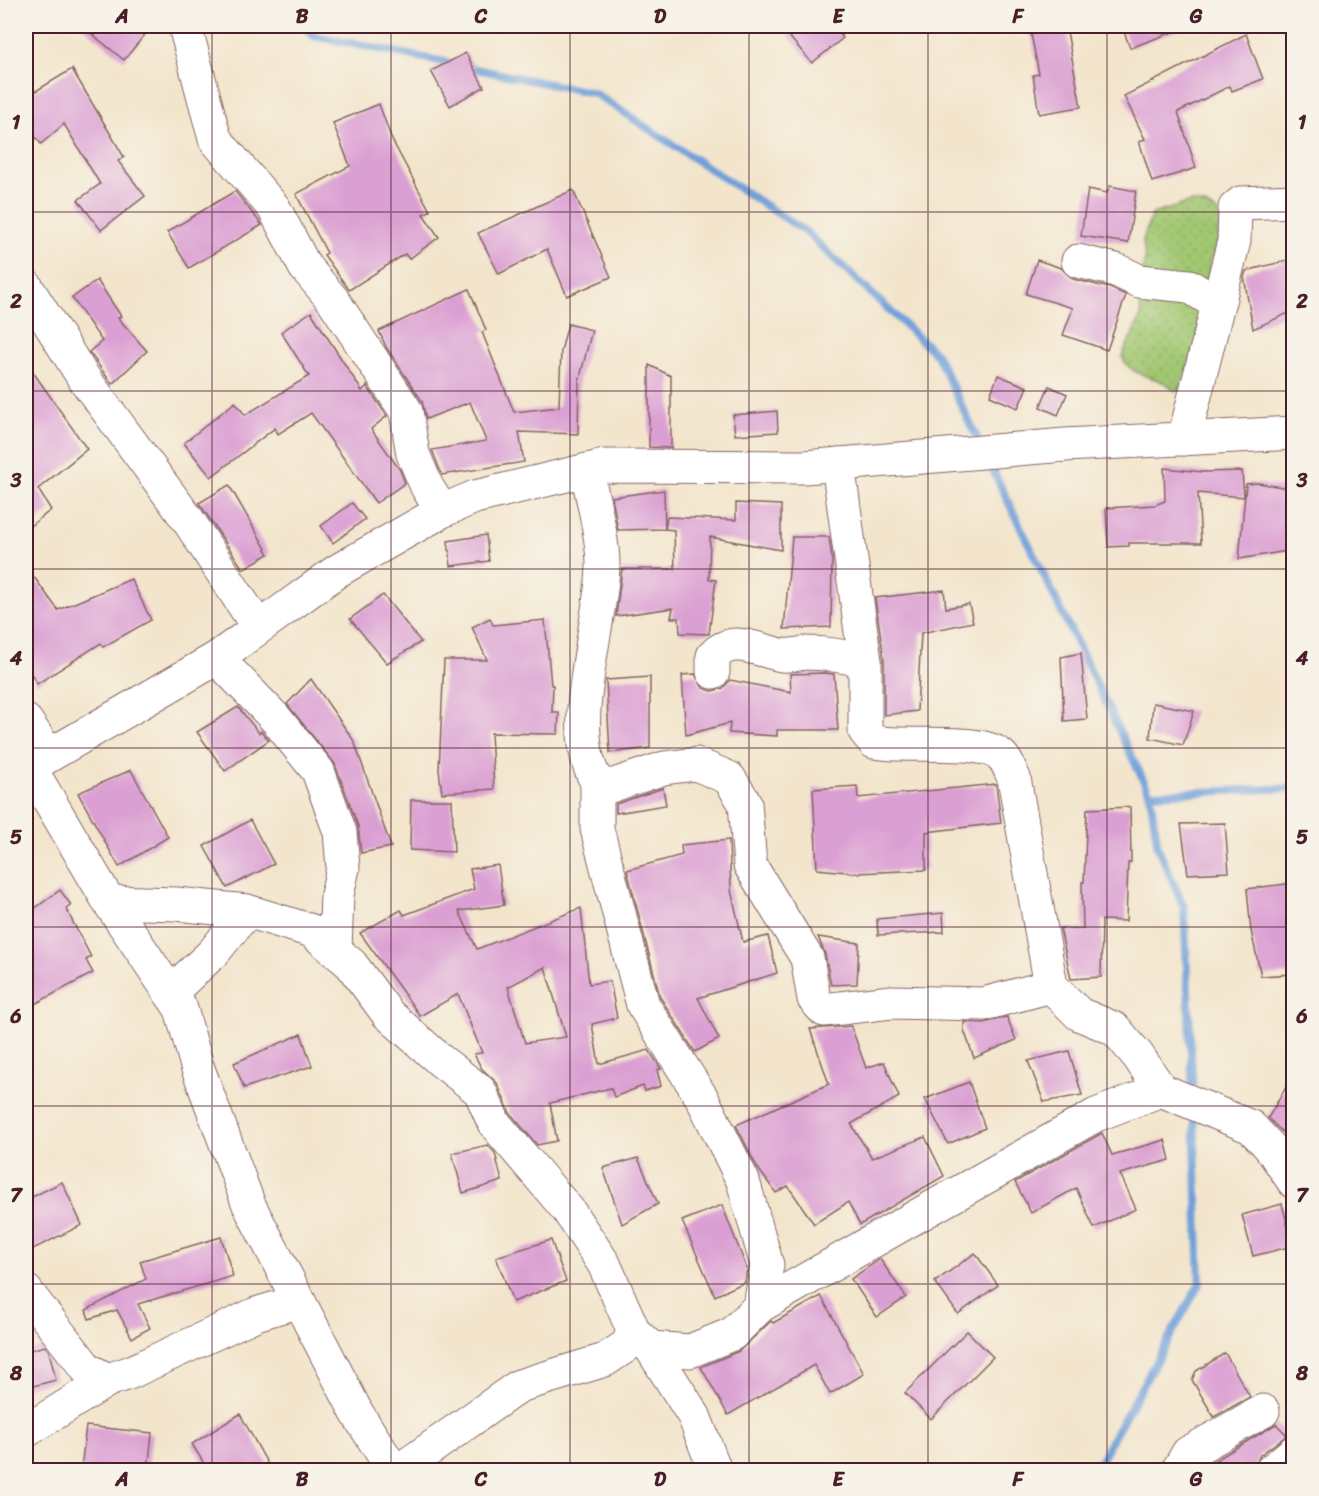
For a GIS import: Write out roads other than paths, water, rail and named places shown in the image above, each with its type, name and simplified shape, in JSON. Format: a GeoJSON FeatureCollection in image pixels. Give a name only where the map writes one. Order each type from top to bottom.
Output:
{"type":"FeatureCollection","features":[{"type":"Feature","properties":{"kind":"street"},"geometry":{"type":"LineString","coordinates":[[185,26],[215,139],[274,208],[305,267],[333,300],[406,411],[413,454],[427,487],[442,511]]}},
{"type":"Feature","properties":{"kind":"street"},"geometry":{"type":"LineString","coordinates":[[1184,439],[1234,240],[1235,208],[1241,203],[1293,201]]}},
{"type":"Feature","properties":{"kind":"street"},"geometry":{"type":"LineString","coordinates":[[1078,261],[1116,270],[1139,281],[1189,286],[1208,298],[1220,298]]}},
{"type":"Feature","properties":{"kind":"street"},"geometry":{"type":"LineString","coordinates":[[26,286],[83,377],[188,520],[258,627]]}},
{"type":"Feature","properties":{"kind":"street"},"geometry":{"type":"LineString","coordinates":[[34,764],[217,658],[337,572],[442,511],[474,497],[604,466],[806,467],[1065,444],[1293,433]]}},
{"type":"Feature","properties":{"kind":"street"},"geometry":{"type":"LineString","coordinates":[[838,464],[865,661],[865,730],[874,742],[893,745],[985,747],[1002,755],[1014,778],[1051,986],[1079,1014],[1115,1029],[1138,1056],[1161,1090],[1251,1127],[1270,1147],[1293,1182]]}},
{"type":"Feature","properties":{"kind":"street"},"geometry":{"type":"LineString","coordinates":[[587,470],[603,564],[583,736],[590,772],[597,782],[597,829],[643,1005],[702,1098],[743,1181],[767,1265],[760,1306]]}},
{"type":"Feature","properties":{"kind":"street"},"geometry":{"type":"LineString","coordinates":[[713,672],[713,656],[718,650],[735,644],[762,648],[783,656],[836,654],[865,661]]}},
{"type":"Feature","properties":{"kind":"street"},"geometry":{"type":"LineString","coordinates":[[217,658],[276,719],[318,771],[340,832],[344,868],[337,895],[335,951]]}},
{"type":"Feature","properties":{"kind":"street"},"geometry":{"type":"LineString","coordinates":[[26,721],[34,764],[109,902],[181,1009],[197,1066],[249,1205],[357,1413],[393,1470]]}},
{"type":"Feature","properties":{"kind":"street"},"geometry":{"type":"LineString","coordinates":[[597,782],[611,786],[664,768],[696,764],[729,778],[745,803],[750,865],[807,958],[814,999],[824,1010],[891,1002],[984,1004],[1051,986]]}},
{"type":"Feature","properties":{"kind":"street"},"geometry":{"type":"LineString","coordinates":[[109,902],[176,904],[247,911],[312,931],[351,964],[388,1014],[441,1061],[480,1091],[494,1123],[568,1210],[604,1264],[642,1340],[694,1416],[707,1468]]}},
{"type":"Feature","properties":{"kind":"street"},"geometry":{"type":"LineString","coordinates":[[170,993],[213,953],[247,911]]}},
{"type":"Feature","properties":{"kind":"street"},"geometry":{"type":"LineString","coordinates":[[400,1470],[519,1386],[604,1360],[626,1346],[642,1340],[690,1351],[732,1334],[760,1306],[1096,1115],[1161,1090]]}},
{"type":"Feature","properties":{"kind":"street"},"geometry":{"type":"LineString","coordinates":[[26,1291],[87,1369],[108,1380]]}},
{"type":"Feature","properties":{"kind":"street"},"geometry":{"type":"LineString","coordinates":[[26,1431],[108,1380],[129,1373],[256,1314],[299,1301]]}},
{"type":"Feature","properties":{"kind":"street"},"geometry":{"type":"LineString","coordinates":[[1178,1470],[1188,1452],[1263,1411]]}},
{"type":"Feature","properties":{"kind":"street"},"geometry":{"type":"LineString","coordinates":[[1272,1470],[1293,1452]]}},
{"type":"Feature","properties":{"kind":"waterway"},"geometry":{"type":"LineString","coordinates":[[304,26],[314,36],[454,64]]}},
{"type":"Feature","properties":{"kind":"waterway"},"geometry":{"type":"LineString","coordinates":[[466,67],[594,93],[806,232],[937,355],[980,444]]}},
{"type":"Feature","properties":{"kind":"waterway"},"geometry":{"type":"LineString","coordinates":[[988,460],[1150,794],[1158,848],[1184,907],[1193,1095]]}},
{"type":"Feature","properties":{"kind":"waterway"},"geometry":{"type":"LineString","coordinates":[[1150,794],[1294,788]]}},
{"type":"Feature","properties":{"kind":"waterway"},"geometry":{"type":"LineString","coordinates":[[1095,1470],[1200,1283],[1194,1113]]}}]}
